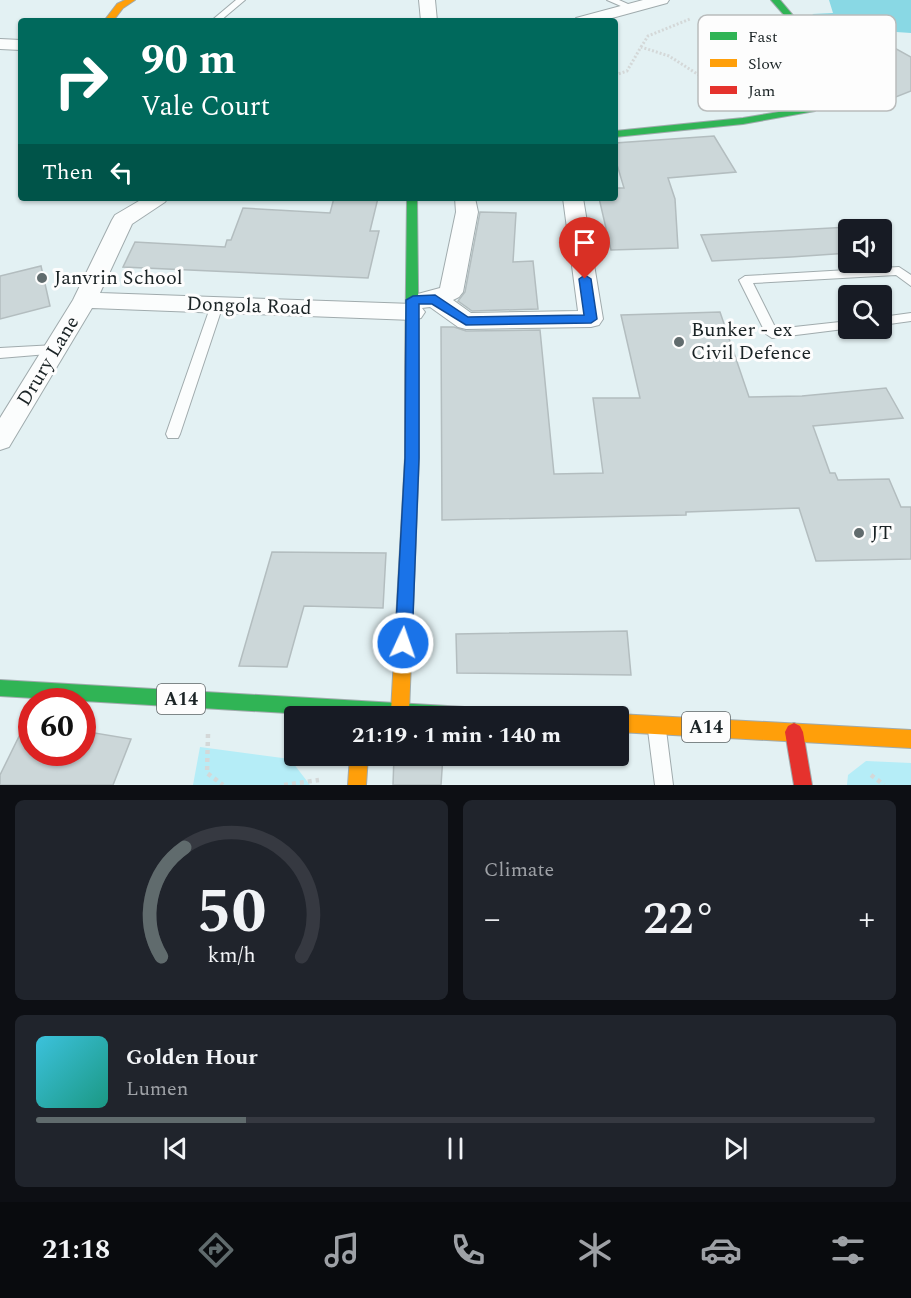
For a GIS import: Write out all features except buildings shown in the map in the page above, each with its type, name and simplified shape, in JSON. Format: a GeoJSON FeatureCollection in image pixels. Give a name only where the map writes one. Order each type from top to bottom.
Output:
{"type":"FeatureCollection","features":[{"type":"Feature","properties":{"kind":"main road"},"geometry":{"type":"LineString","coordinates":[[110,18],[120,6],[131,0]]}},
{"type":"Feature","properties":{"kind":"main road"},"geometry":{"type":"LineString","coordinates":[[775,0],[788,15]]}},
{"type":"Feature","properties":{"kind":"main road"},"geometry":{"type":"LineString","coordinates":[[618,134],[743,121],[800,111]]}},
{"type":"Feature","properties":{"kind":"main road"},"geometry":{"type":"LineString","coordinates":[[400,706],[420,304],[412,201]]}},
{"type":"Feature","properties":{"kind":"main road","name":"A14"},"geometry":{"type":"LineString","coordinates":[[0,688],[284,707]]}},
{"type":"Feature","properties":{"kind":"main road","name":"A14"},"geometry":{"type":"LineString","coordinates":[[629,723],[911,738]]}},
{"type":"Feature","properties":{"kind":"main road"},"geometry":{"type":"LineString","coordinates":[[794,732],[803,785]]}},
{"type":"Feature","properties":{"kind":"main road"},"geometry":{"type":"LineString","coordinates":[[357,785],[358,766]]}},
{"type":"Feature","properties":{"kind":"street"},"geometry":{"type":"LineString","coordinates":[[427,0],[429,18]]}},
{"type":"Feature","properties":{"kind":"street"},"geometry":{"type":"LineString","coordinates":[[594,18],[661,0]]}},
{"type":"Feature","properties":{"kind":"street"},"geometry":{"type":"LineString","coordinates":[[0,44],[18,45]]}},
{"type":"Feature","properties":{"kind":"street","name":"Drury Lane"},"geometry":{"type":"LineString","coordinates":[[0,440],[85,300],[123,220],[153,201]]}},
{"type":"Feature","properties":{"kind":"street"},"geometry":{"type":"LineString","coordinates":[[420,304],[451,292],[467,212],[465,201]]}},
{"type":"Feature","properties":{"kind":"street"},"geometry":{"type":"LineString","coordinates":[[420,304],[466,321],[591,319],[573,201]]}},
{"type":"Feature","properties":{"kind":"street","name":"Dongola Road"},"geometry":{"type":"LineString","coordinates":[[85,300],[217,305],[420,304]]}},
{"type":"Feature","properties":{"kind":"lane"},"geometry":{"type":"LineString","coordinates":[[219,18],[242,0]]}},
{"type":"Feature","properties":{"kind":"lane"},"geometry":{"type":"LineString","coordinates":[[611,0],[633,8]]}},
{"type":"Feature","properties":{"kind":"lane"},"geometry":{"type":"LineString","coordinates":[[838,326],[772,334],[746,280],[899,271],[911,282]]}},
{"type":"Feature","properties":{"kind":"lane"},"geometry":{"type":"LineString","coordinates":[[173,434],[217,305]]}},
{"type":"Feature","properties":{"kind":"lane"},"geometry":{"type":"LineString","coordinates":[[892,320],[911,317]]}},
{"type":"Feature","properties":{"kind":"lane"},"geometry":{"type":"LineString","coordinates":[[0,354],[55,350]]}},
{"type":"Feature","properties":{"kind":"lane"},"geometry":{"type":"LineString","coordinates":[[657,724],[663,785]]}},
{"type":"Feature","properties":{"kind":"path"},"geometry":{"type":"LineString","coordinates":[[618,74],[627,71],[648,36],[690,19]]}},
{"type":"Feature","properties":{"kind":"path"},"geometry":{"type":"LineString","coordinates":[[641,47],[669,56],[698,74]]}},
{"type":"Feature","properties":{"kind":"path"},"geometry":{"type":"LineString","coordinates":[[209,701],[207,773],[224,785]]}},
{"type":"Feature","properties":{"kind":"shaded area"},"geometry":{"type":"Polygon","coordinates":[[[829,0],[911,0],[911,33],[896,32],[896,15],[812,14],[833,13],[829,0]]]}},
{"type":"Feature","properties":{"kind":"shaded area"},"geometry":{"type":"Polygon","coordinates":[[[200,747],[284,758],[284,766],[295,766],[310,785],[193,785],[200,747]]]}},
{"type":"Feature","properties":{"kind":"shaded area"},"geometry":{"type":"Polygon","coordinates":[[[866,761],[911,763],[911,785],[847,785],[848,775],[866,761]]]}},
{"type":"Feature","properties":{"kind":"traffic: fast"},"geometry":{"type":"LineString","coordinates":[[775,0],[788,15]]}},
{"type":"Feature","properties":{"kind":"traffic: fast"},"geometry":{"type":"LineString","coordinates":[[618,134],[743,121],[800,111]]}},
{"type":"Feature","properties":{"kind":"traffic: fast"},"geometry":{"type":"LineString","coordinates":[[412,201],[412,368]]}},
{"type":"Feature","properties":{"kind":"traffic: fast"},"geometry":{"type":"LineString","coordinates":[[0,688],[310,706]]}},
{"type":"Feature","properties":{"kind":"traffic: slow"},"geometry":{"type":"LineString","coordinates":[[110,18],[120,6],[131,0]]}},
{"type":"Feature","properties":{"kind":"traffic: slow"},"geometry":{"type":"LineString","coordinates":[[400,706],[412,458],[412,368]]}},
{"type":"Feature","properties":{"kind":"traffic: slow"},"geometry":{"type":"LineString","coordinates":[[629,724],[911,739]]}},
{"type":"Feature","properties":{"kind":"traffic: slow"},"geometry":{"type":"LineString","coordinates":[[357,785],[358,766]]}},
{"type":"Feature","properties":{"kind":"traffic: jam"},"geometry":{"type":"LineString","coordinates":[[794,732],[803,785]]}},
{"type":"Feature","properties":{"kind":"place","name":"Janvrin School"},"geometry":{"type":"Point","coordinates":[42,278]}},
{"type":"Feature","properties":{"kind":"place","name":"Bunker - ex Civil Defence"},"geometry":{"type":"Point","coordinates":[679,342]}},
{"type":"Feature","properties":{"kind":"place","name":"JT"},"geometry":{"type":"Point","coordinates":[859,533]}},
{"type":"Feature","properties":{"kind":"route"},"geometry":{"type":"LineString","coordinates":[[403,643],[412,458],[413,300],[435,300],[466,321],[591,319],[585,279]]}}]}
